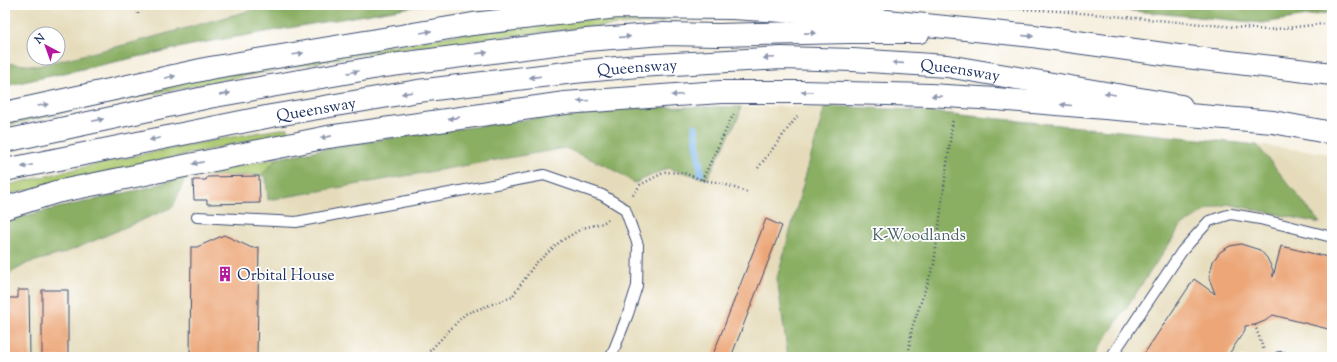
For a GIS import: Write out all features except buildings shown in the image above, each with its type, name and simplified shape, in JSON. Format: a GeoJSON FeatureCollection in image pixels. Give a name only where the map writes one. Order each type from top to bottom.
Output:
{"type":"FeatureCollection","features":[{"type":"Feature","properties":{"kind":"main road","name":"Queensway"},"geometry":{"type":"LineString","coordinates":[[5,113],[210,68],[473,24],[618,7],[724,8],[800,12],[1033,36],[1202,59],[1332,74]]}},
{"type":"Feature","properties":{"kind":"main road","name":"Queensway"},"geometry":{"type":"LineString","coordinates":[[5,141],[209,97],[384,66],[586,40],[664,34],[718,35],[850,32],[989,32]]}},
{"type":"Feature","properties":{"kind":"main road","name":"Queensway"},"geometry":{"type":"LineString","coordinates":[[5,170],[271,116],[418,91],[574,72],[638,66],[782,58],[853,60],[947,66],[1332,133]]}},
{"type":"Feature","properties":{"kind":"main road","name":"Queensway"},"geometry":{"type":"LineString","coordinates":[[5,208],[56,192],[328,137],[511,110],[622,98],[721,92],[930,95],[1272,122]]}},
{"type":"Feature","properties":{"kind":"lane"},"geometry":{"type":"LineString","coordinates":[[197,218],[296,222],[544,175],[602,195],[625,209],[638,245],[637,286],[611,357]]}},
{"type":"Feature","properties":{"kind":"lane"},"geometry":{"type":"LineString","coordinates":[[1111,357],[1182,251],[1209,221],[1230,214],[1260,219],[1332,237]]}},
{"type":"Feature","properties":{"kind":"path"},"geometry":{"type":"LineString","coordinates":[[138,5],[138,14]]}},
{"type":"Feature","properties":{"kind":"path"},"geometry":{"type":"LineString","coordinates":[[980,7],[1059,11],[1267,30],[1332,23]]}},
{"type":"Feature","properties":{"kind":"path"},"geometry":{"type":"LineString","coordinates":[[758,168],[803,108]]}},
{"type":"Feature","properties":{"kind":"path"},"geometry":{"type":"LineString","coordinates":[[702,180],[736,110]]}},
{"type":"Feature","properties":{"kind":"path"},"geometry":{"type":"LineString","coordinates":[[908,357],[912,328],[934,264],[954,116]]}},
{"type":"Feature","properties":{"kind":"path"},"geometry":{"type":"LineString","coordinates":[[424,357],[465,314],[512,297],[535,264],[561,241],[582,228],[603,223],[625,209],[640,185],[665,172],[684,173],[702,180],[721,183],[749,193]]}},
{"type":"Feature","properties":{"kind":"path"},"geometry":{"type":"LineString","coordinates":[[1255,325],[1266,357]]}},
{"type":"Feature","properties":{"kind":"shaded area"},"geometry":{"type":"Polygon","coordinates":[[[5,5],[270,5],[128,44],[66,59],[66,26],[26,26],[26,65],[5,63],[5,5]]]}},
{"type":"Feature","properties":{"kind":"shaded area"},"geometry":{"type":"Polygon","coordinates":[[[825,106],[911,110],[1237,142],[1332,154],[1332,357],[5,357],[5,276],[28,263],[65,253],[173,208],[186,176],[261,175],[266,177],[268,200],[565,148],[611,168],[635,183],[667,168],[707,179],[739,116],[741,107],[825,106]]]}},
{"type":"Feature","properties":{"kind":"green space"},"geometry":{"type":"Polygon","coordinates":[[[270,5],[423,5],[201,43],[5,86],[5,63],[26,66],[66,66],[66,59],[128,44],[270,5]]]}},
{"type":"Feature","properties":{"kind":"green space"},"geometry":{"type":"Polygon","coordinates":[[[1068,5],[1332,5],[1332,12],[1263,23],[1068,5]]]}},
{"type":"Feature","properties":{"kind":"green space"},"geometry":{"type":"Polygon","coordinates":[[[663,13],[663,22],[588,27],[369,53],[134,97],[5,126],[5,121],[209,76],[510,26],[663,13]]]}},
{"type":"Feature","properties":{"kind":"green space","name":"K-Woodlands"},"geometry":{"type":"Polygon","coordinates":[[[825,106],[911,110],[1257,145],[1320,223],[1228,204],[1209,209],[1181,226],[1093,357],[788,357],[777,278],[825,106]]]}},
{"type":"Feature","properties":{"kind":"green space"},"geometry":{"type":"Polygon","coordinates":[[[617,107],[741,107],[739,116],[707,179],[667,168],[635,183],[611,168],[565,148],[268,200],[266,177],[261,175],[278,158],[348,144],[617,107]]]}},
{"type":"Feature","properties":{"kind":"green space"},"geometry":{"type":"Polygon","coordinates":[[[288,128],[288,132],[5,195],[5,186],[40,177],[181,146],[288,128]]]}},
{"type":"Feature","properties":{"kind":"green space"},"geometry":{"type":"Polygon","coordinates":[[[278,158],[261,175],[186,176],[278,158]]]}},
{"type":"Feature","properties":{"kind":"green space"},"geometry":{"type":"Polygon","coordinates":[[[186,176],[173,207],[65,253],[28,263],[5,276],[5,220],[146,188],[186,176]]]}},
{"type":"Feature","properties":{"kind":"waterway"},"geometry":{"type":"LineString","coordinates":[[695,127],[701,173]]}},
{"type":"Feature","properties":{"kind":"place","name":"Orbital House"},"geometry":{"type":"Point","coordinates":[225,274]}}]}
